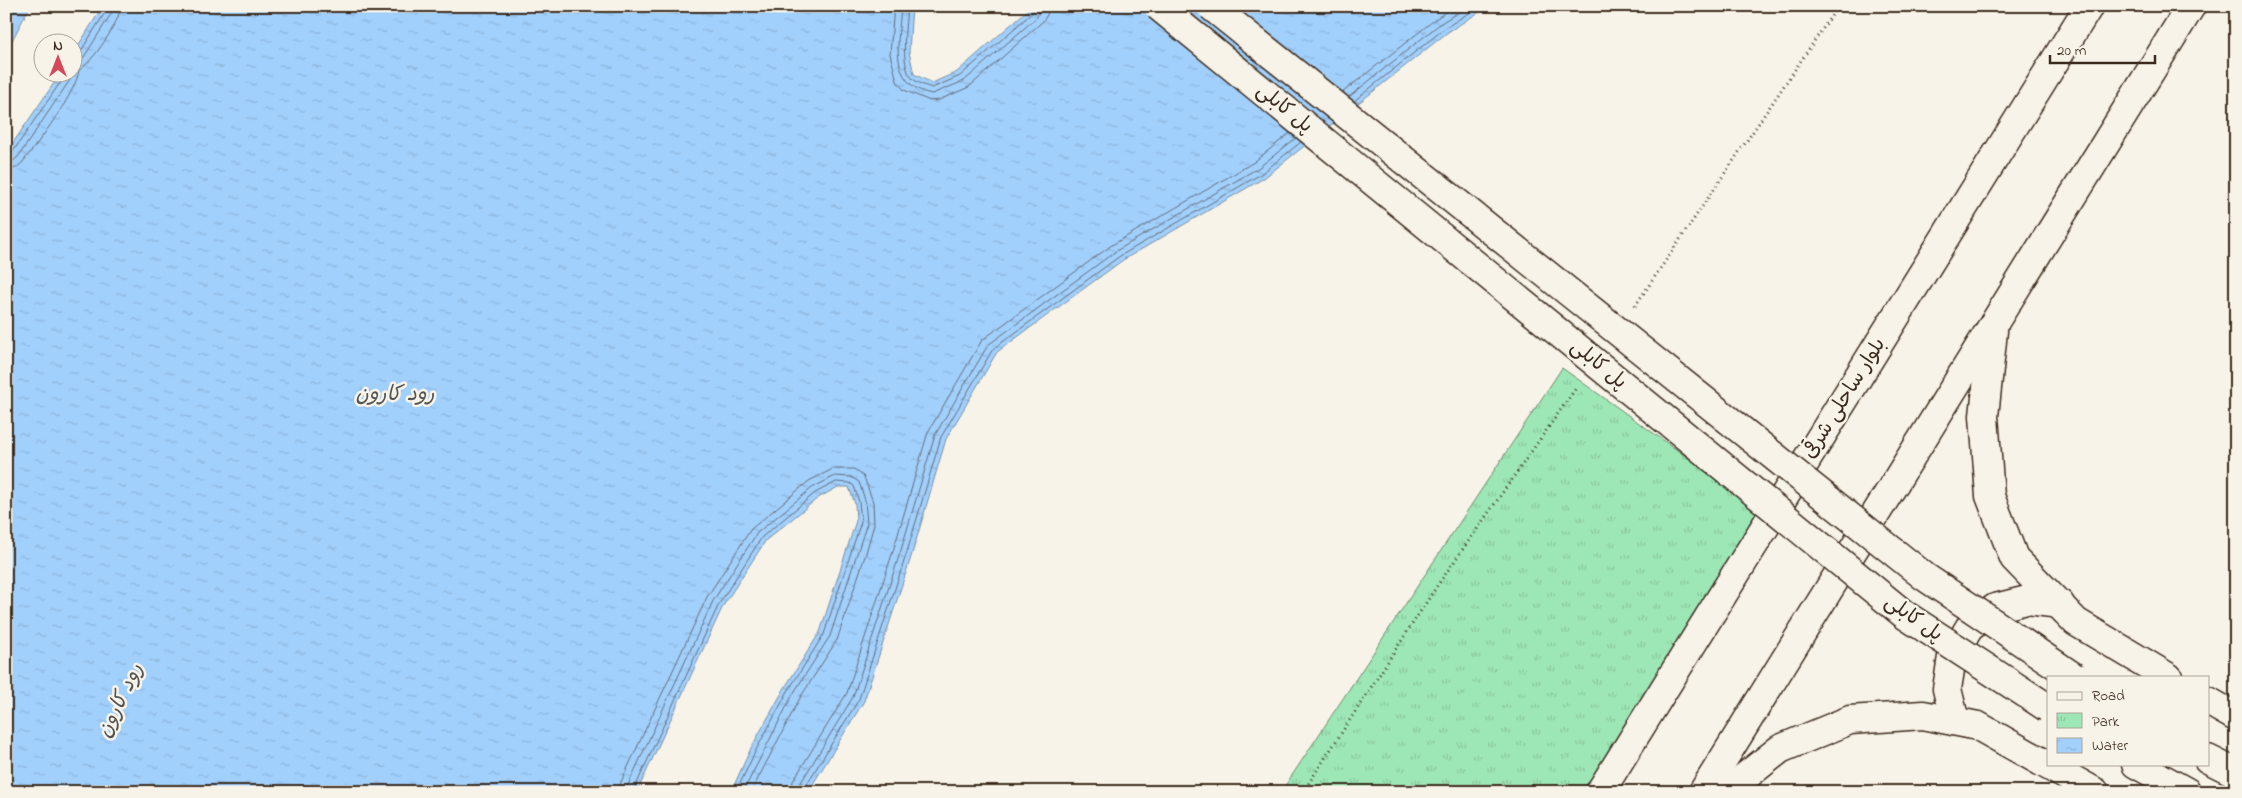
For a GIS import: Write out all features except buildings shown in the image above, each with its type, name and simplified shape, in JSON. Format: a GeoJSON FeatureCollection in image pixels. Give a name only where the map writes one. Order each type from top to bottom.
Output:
{"type":"FeatureCollection","features":[{"type":"Feature","properties":{"kind":"main road","name":"پل کابلی"},"geometry":{"type":"LineString","coordinates":[[1158,6],[1905,615],[2047,707]]}},
{"type":"Feature","properties":{"kind":"main road","name":"پل کابلی"},"geometry":{"type":"LineString","coordinates":[[1211,6],[1925,577],[2073,676]]}},
{"type":"Feature","properties":{"kind":"main road","name":"بلوار ساحلی شرقی"},"geometry":{"type":"LineString","coordinates":[[1600,792],[2089,6]]}},
{"type":"Feature","properties":{"kind":"main road"},"geometry":{"type":"LineString","coordinates":[[1703,792],[2191,6]]}},
{"type":"Feature","properties":{"kind":"main road"},"geometry":{"type":"LineString","coordinates":[[1994,324],[1984,416],[1990,496],[2014,558],[2076,622],[2166,676]]}},
{"type":"Feature","properties":{"kind":"main road"},"geometry":{"type":"LineString","coordinates":[[1955,721],[1947,689],[1952,657],[1969,628],[1995,608],[2027,600],[2060,604]]}},
{"type":"Feature","properties":{"kind":"main road"},"geometry":{"type":"LineString","coordinates":[[2210,702],[2236,717]]}},
{"type":"Feature","properties":{"kind":"main road"},"geometry":{"type":"LineString","coordinates":[[1726,792],[1780,748],[1850,720],[1923,715],[1978,726],[2047,765]]}},
{"type":"Feature","properties":{"kind":"main road"},"geometry":{"type":"LineString","coordinates":[[2210,760],[2236,774]]}},
{"type":"Feature","properties":{"kind":"main road"},"geometry":{"type":"LineString","coordinates":[[2049,766],[2095,792]]}},
{"type":"Feature","properties":{"kind":"main road"},"geometry":{"type":"LineString","coordinates":[[2140,766],[2187,792]]}},
{"type":"Feature","properties":{"kind":"path"},"geometry":{"type":"LineString","coordinates":[[1631,312],[1838,6]]}},
{"type":"Feature","properties":{"kind":"path"},"geometry":{"type":"LineString","coordinates":[[1304,792],[1437,586],[1579,384]]}},
{"type":"Feature","properties":{"kind":"green space"},"geometry":{"type":"Polygon","coordinates":[[[1562,368],[1771,517],[1601,792],[1281,792],[1562,368]]]}},
{"type":"Feature","properties":{"kind":"water"},"geometry":{"type":"Polygon","coordinates":[[[6,6],[30,6],[6,52],[6,6]]]}},
{"type":"Feature","properties":{"kind":"water","name":"رود کارون"},"geometry":{"type":"Polygon","coordinates":[[[103,6],[912,6],[909,52],[914,74],[932,83],[957,72],[1032,6],[1489,6],[1448,32],[1264,178],[1123,260],[997,352],[946,439],[912,554],[864,701],[808,792],[731,792],[751,748],[784,689],[820,632],[856,521],[855,504],[849,487],[838,487],[818,498],[766,540],[723,606],[637,792],[6,792],[6,153],[55,82],[82,82],[82,40],[103,6]]]}}]}
